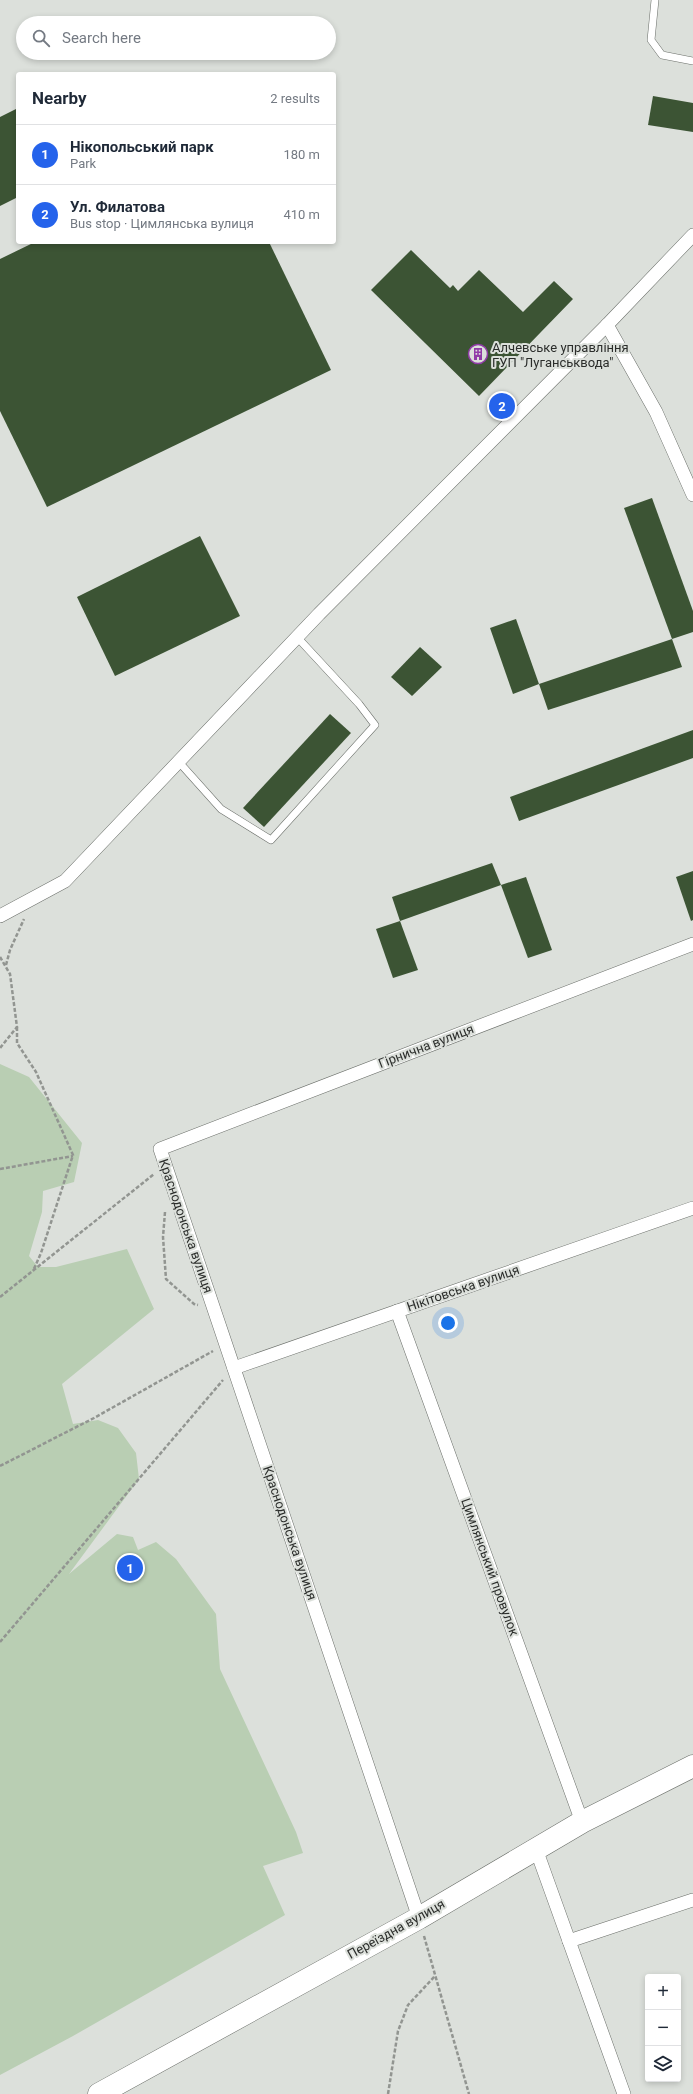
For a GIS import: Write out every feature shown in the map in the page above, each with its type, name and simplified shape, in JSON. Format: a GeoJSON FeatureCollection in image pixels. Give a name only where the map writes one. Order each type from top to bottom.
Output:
{"type":"FeatureCollection","features":[{"type":"Feature","properties":{"kind":"highway","name":"Переїздна вулиця"},"geometry":{"type":"LineString","coordinates":[[99,2094],[419,1918],[582,1822],[693,1766]]}},
{"type":"Feature","properties":{"kind":"street"},"geometry":{"type":"LineString","coordinates":[[0,916],[65,881],[297,637],[607,325],[693,235]]}},
{"type":"Feature","properties":{"kind":"street"},"geometry":{"type":"LineString","coordinates":[[607,325],[656,412],[693,494]]}},
{"type":"Feature","properties":{"kind":"street","name":"Гірнична вулиця"},"geometry":{"type":"LineString","coordinates":[[160,1149],[693,944]]}},
{"type":"Feature","properties":{"kind":"street","name":"Краснодонська вулиця"},"geometry":{"type":"LineString","coordinates":[[160,1149],[419,1918]]}},
{"type":"Feature","properties":{"kind":"street","name":"Нікітовська вулиця"},"geometry":{"type":"LineString","coordinates":[[234,1368],[693,1208]]}},
{"type":"Feature","properties":{"kind":"street","name":"Цимлянський провулок"},"geometry":{"type":"LineString","coordinates":[[397,1311],[582,1822]]}},
{"type":"Feature","properties":{"kind":"street"},"geometry":{"type":"LineString","coordinates":[[536,1849],[624,2094]]}},
{"type":"Feature","properties":{"kind":"street"},"geometry":{"type":"LineString","coordinates":[[569,1941],[693,1900]]}},
{"type":"Feature","properties":{"kind":"lane"},"geometry":{"type":"LineString","coordinates":[[655,0],[651,40],[662,55],[693,61]]}},
{"type":"Feature","properties":{"kind":"lane"},"geometry":{"type":"LineString","coordinates":[[178,762],[220,809],[271,840],[375,725],[359,704],[297,637]]}},
{"type":"Feature","properties":{"kind":"path"},"geometry":{"type":"LineString","coordinates":[[6,965],[10,950],[23,923],[30,900]]}},
{"type":"Feature","properties":{"kind":"path"},"geometry":{"type":"LineString","coordinates":[[0,957],[10,974],[17,1027],[17,1043],[36,1072],[73,1155],[41,1253],[33,1271]]}},
{"type":"Feature","properties":{"kind":"path"},"geometry":{"type":"LineString","coordinates":[[0,1048],[17,1027]]}},
{"type":"Feature","properties":{"kind":"path"},"geometry":{"type":"LineString","coordinates":[[0,1169],[73,1155]]}},
{"type":"Feature","properties":{"kind":"path"},"geometry":{"type":"LineString","coordinates":[[0,1297],[165,1165]]}},
{"type":"Feature","properties":{"kind":"path"},"geometry":{"type":"LineString","coordinates":[[166,1206],[163,1237],[166,1279],[194,1304],[214,1308]]}},
{"type":"Feature","properties":{"kind":"path"},"geometry":{"type":"LineString","coordinates":[[0,1466],[94,1418],[226,1344]]}},
{"type":"Feature","properties":{"kind":"path"},"geometry":{"type":"LineString","coordinates":[[0,1642],[234,1368]]}},
{"type":"Feature","properties":{"kind":"path"},"geometry":{"type":"LineString","coordinates":[[419,1918],[469,2094]]}},
{"type":"Feature","properties":{"kind":"path"},"geometry":{"type":"LineString","coordinates":[[388,2094],[398,2031],[408,2005],[435,1976]]}},
{"type":"Feature","properties":{"kind":"green space"},"geometry":{"type":"Polygon","coordinates":[[[0,1064],[29,1077],[82,1143],[74,1182],[43,1191],[42,1212],[29,1256],[38,1267],[56,1267],[127,1249],[154,1309],[62,1384],[73,1424],[98,1420],[118,1428],[136,1453],[139,1479],[69,1574],[117,1534],[133,1537],[138,1550],[156,1542],[176,1559],[216,1614],[220,1669],[296,1832],[303,1853],[263,1866],[285,1915],[73,2036],[0,2075],[0,1064]]]}},
{"type":"Feature","properties":{"kind":"building"},"geometry":{"type":"Polygon","coordinates":[[[653,96],[693,103],[693,132],[648,125],[653,96]]]}},
{"type":"Feature","properties":{"kind":"building"},"geometry":{"type":"Polygon","coordinates":[[[16,109],[16,198],[0,206],[0,117],[16,109]]]}},
{"type":"Feature","properties":{"kind":"building"},"geometry":{"type":"Polygon","coordinates":[[[31,244],[270,244],[331,370],[47,507],[0,411],[0,259],[31,244]]]}},
{"type":"Feature","properties":{"kind":"building","name":"Алчевське управління ГУП \"Луганськвода\""},"geometry":{"type":"Polygon","coordinates":[[[411,250],[450,288],[453,285],[458,291],[479,270],[523,312],[554,281],[573,299],[479,396],[371,290],[411,250]]]}},
{"type":"Feature","properties":{"kind":"building"},"geometry":{"type":"Polygon","coordinates":[[[652,498],[693,611],[693,632],[672,639],[624,508],[652,498]]]}},
{"type":"Feature","properties":{"kind":"building"},"geometry":{"type":"Polygon","coordinates":[[[200,536],[240,616],[115,676],[77,597],[200,536]]]}},
{"type":"Feature","properties":{"kind":"building"},"geometry":{"type":"Polygon","coordinates":[[[516,619],[539,684],[513,694],[490,628],[516,619]]]}},
{"type":"Feature","properties":{"kind":"building"},"geometry":{"type":"Polygon","coordinates":[[[672,639],[682,667],[548,710],[539,684],[672,639]]]}},
{"type":"Feature","properties":{"kind":"building"},"geometry":{"type":"Polygon","coordinates":[[[420,647],[442,667],[412,696],[391,677],[420,647]]]}},
{"type":"Feature","properties":{"kind":"building"},"geometry":{"type":"Polygon","coordinates":[[[330,714],[351,733],[264,827],[243,808],[330,714]]]}},
{"type":"Feature","properties":{"kind":"building"},"geometry":{"type":"Polygon","coordinates":[[[693,730],[693,758],[519,821],[510,797],[693,730]]]}},
{"type":"Feature","properties":{"kind":"building"},"geometry":{"type":"Polygon","coordinates":[[[492,863],[501,885],[400,921],[392,897],[492,863]]]}},
{"type":"Feature","properties":{"kind":"building"},"geometry":{"type":"Polygon","coordinates":[[[693,871],[693,920],[691,921],[676,877],[693,871]]]}},
{"type":"Feature","properties":{"kind":"building"},"geometry":{"type":"Polygon","coordinates":[[[526,877],[552,950],[528,958],[501,885],[526,877]]]}},
{"type":"Feature","properties":{"kind":"building"},"geometry":{"type":"Polygon","coordinates":[[[400,921],[418,970],[393,978],[376,929],[400,921]]]}},
{"type":"Feature","properties":{"kind":"place","name":"Алчевське управління ГУП \"Луганськвода\""},"geometry":{"type":"Point","coordinates":[478,354]}},
{"type":"Feature","properties":{"kind":"place","name":"Ул. Филатова"},"geometry":{"type":"Point","coordinates":[502,406]}},
{"type":"Feature","properties":{"kind":"place","name":"Нікопольський парк"},"geometry":{"type":"Point","coordinates":[130,1568]}}]}
